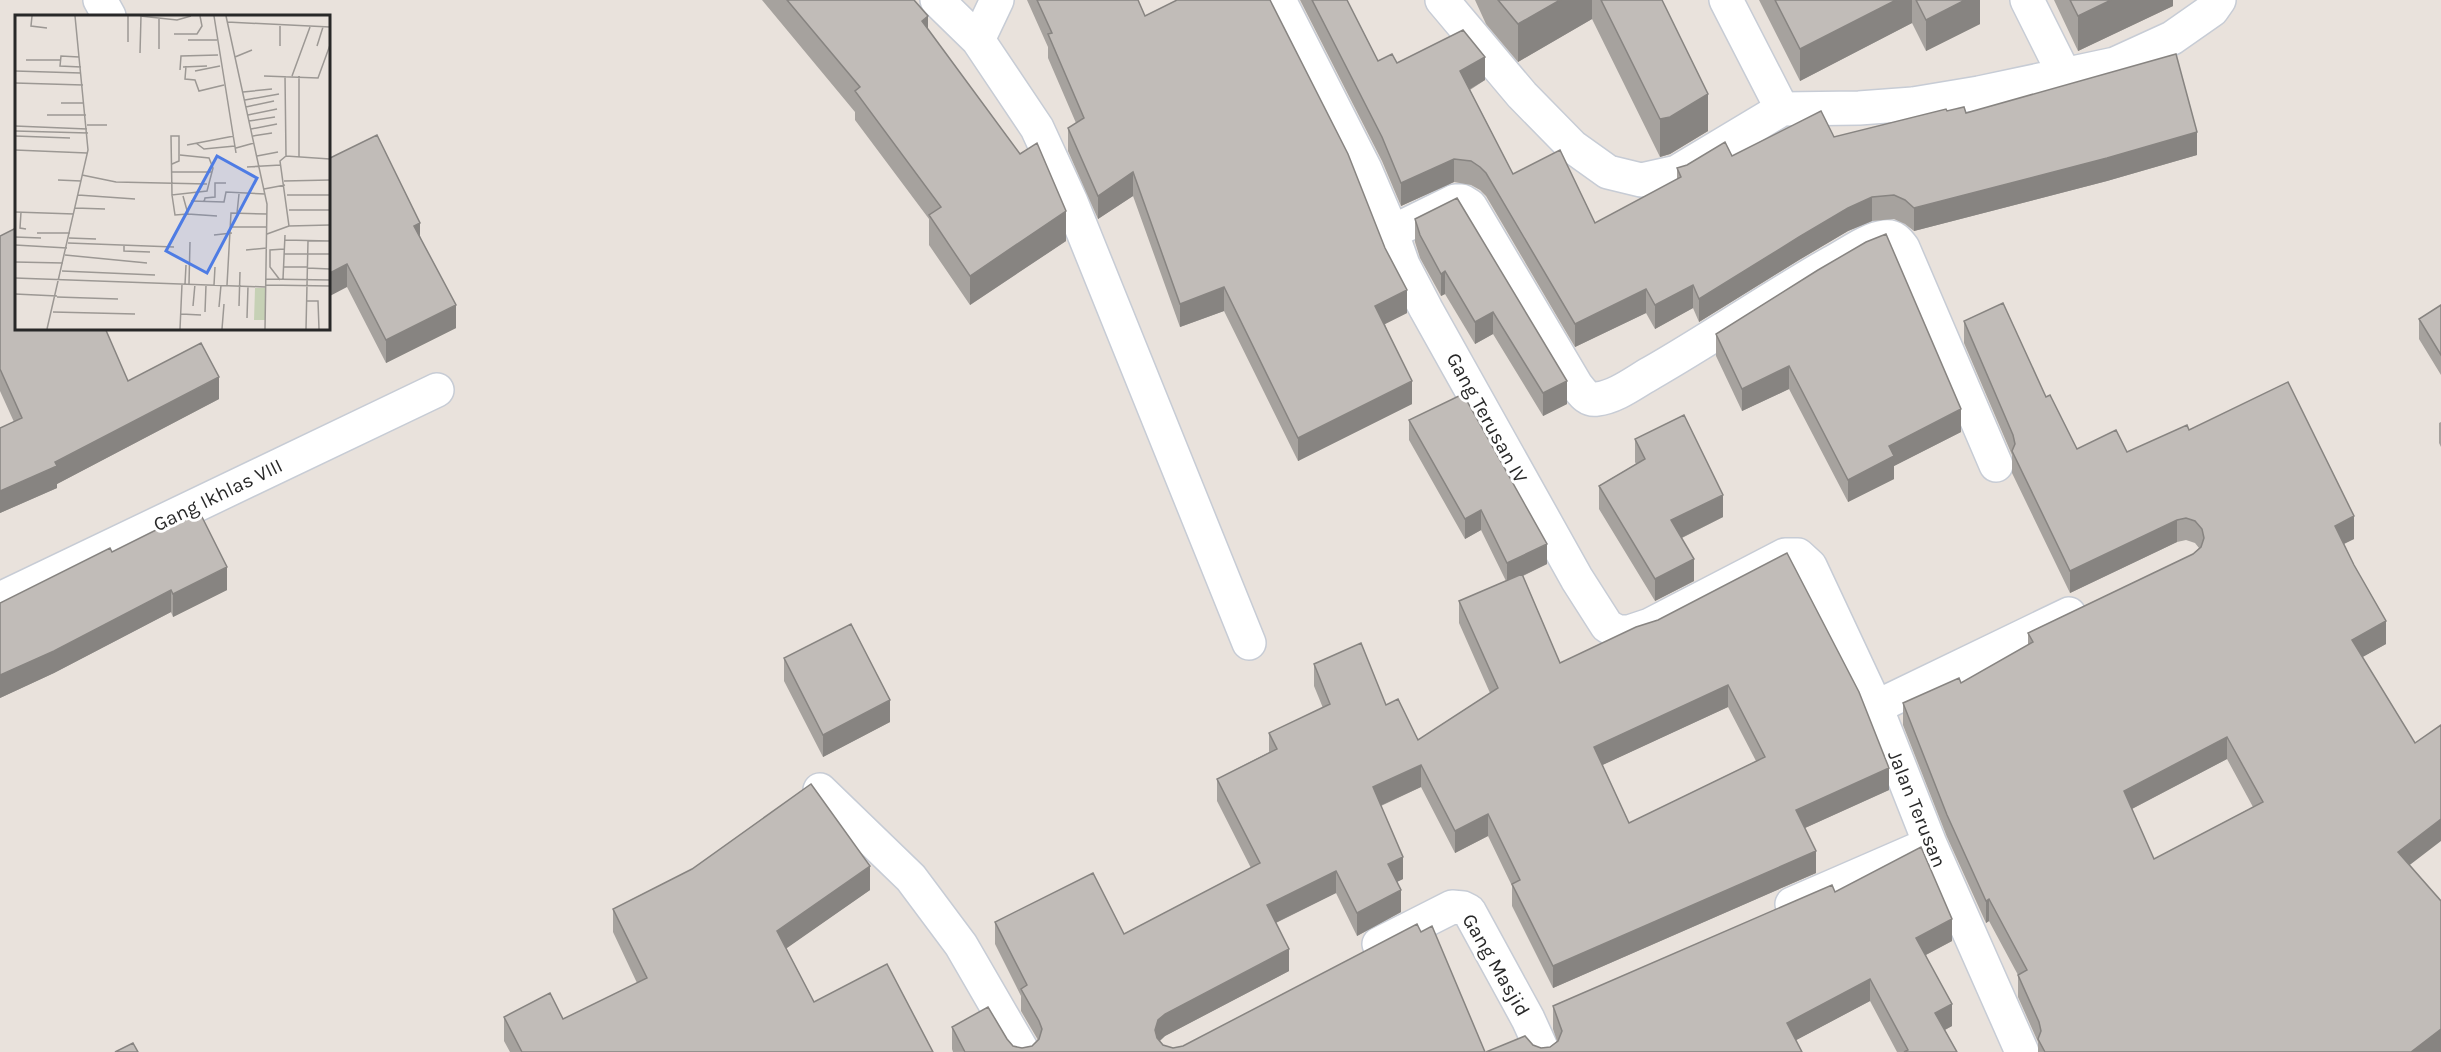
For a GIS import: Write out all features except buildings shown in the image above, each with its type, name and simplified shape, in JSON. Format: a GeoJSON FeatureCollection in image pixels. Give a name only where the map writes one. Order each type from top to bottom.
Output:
{"type":"FeatureCollection","features":[{"type":"Feature","properties":{"kind":"street"},"geometry":{"type":"LineString","coordinates":[[100,0],[108,15]]}},
{"type":"Feature","properties":{"kind":"street"},"geometry":{"type":"LineString","coordinates":[[937,0],[978,40],[1037,128],[1071,202],[1249,643]]}},
{"type":"Feature","properties":{"kind":"street"},"geometry":{"type":"LineString","coordinates":[[978,40],[997,0]]}},
{"type":"Feature","properties":{"kind":"street","name":"Gang Terusan IV"},"geometry":{"type":"LineString","coordinates":[[1279,0],[1365,169],[1392,232],[1403,265],[1426,309],[1577,579],[1607,626],[1618,632],[1629,632],[1650,625],[1785,555],[1798,555],[1810,566]]}},
{"type":"Feature","properties":{"kind":"street"},"geometry":{"type":"LineString","coordinates":[[1442,0],[1522,95],[1572,147],[1608,172],[1641,180],[1677,172],[1782,109],[1859,108],[1912,104],[1979,93],[2115,64],[2172,38],[2212,10],[2219,0]]}},
{"type":"Feature","properties":{"kind":"street"},"geometry":{"type":"LineString","coordinates":[[1726,0],[1782,109]]}},
{"type":"Feature","properties":{"kind":"street"},"geometry":{"type":"LineString","coordinates":[[2027,0],[2064,74]]}},
{"type":"Feature","properties":{"kind":"street"},"geometry":{"type":"LineString","coordinates":[[1392,232],[1455,201],[1462,201],[1470,206],[1576,385],[1590,399],[1599,399],[1618,392],[1782,290],[1882,237],[1891,237],[1897,240],[1903,248],[1996,465]]}},
{"type":"Feature","properties":{"kind":"street","name":"Gang Ikhlas VIII"},"geometry":{"type":"LineString","coordinates":[[0,599],[437,390]]}},
{"type":"Feature","properties":{"kind":"street","name":"Jalan Terusan"},"geometry":{"type":"LineString","coordinates":[[1810,566],[1875,707],[1930,844],[2022,1052]]}},
{"type":"Feature","properties":{"kind":"street"},"geometry":{"type":"LineString","coordinates":[[1875,707],[2100,600]]}},
{"type":"Feature","properties":{"kind":"street"},"geometry":{"type":"LineString","coordinates":[[820,790],[911,878],[961,945],[1023,1052]]}},
{"type":"Feature","properties":{"kind":"street"},"geometry":{"type":"LineString","coordinates":[[1767,915],[1930,844]]}},
{"type":"Feature","properties":{"kind":"street","name":"Gang Masjid"},"geometry":{"type":"LineString","coordinates":[[1356,957],[1452,907],[1469,911],[1539,1014],[1543,1052]]}}]}
